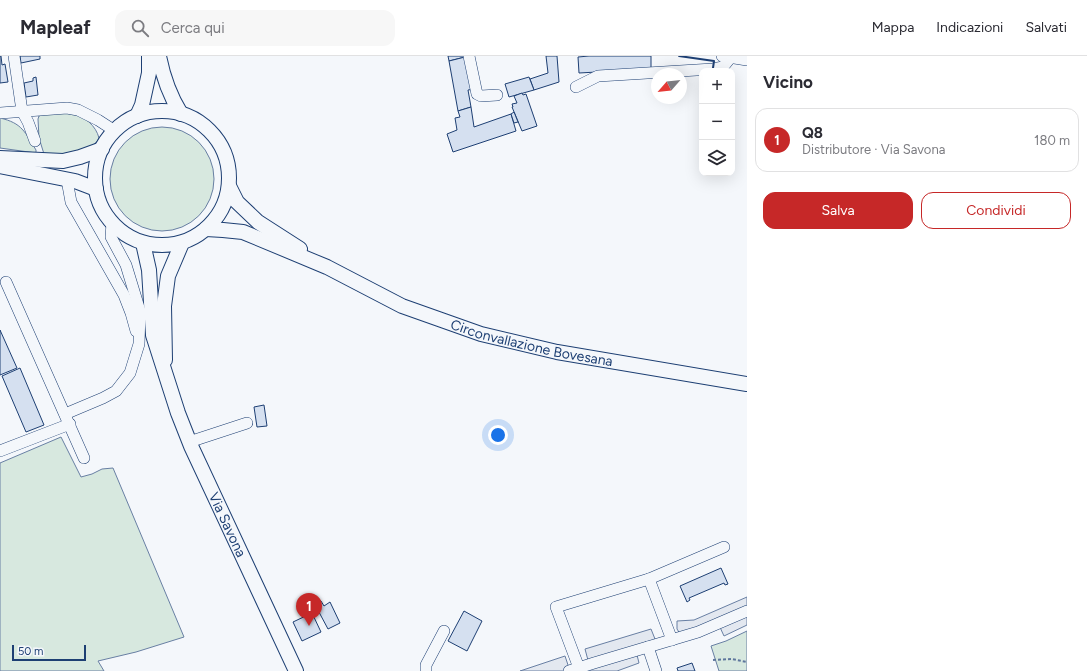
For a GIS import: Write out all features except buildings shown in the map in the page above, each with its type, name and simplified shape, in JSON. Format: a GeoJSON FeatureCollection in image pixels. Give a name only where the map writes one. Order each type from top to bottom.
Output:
{"type":"FeatureCollection","features":[{"type":"Feature","properties":{"kind":"main road"},"geometry":{"type":"LineString","coordinates":[[136,116],[142,105],[149,73],[149,56]]}},
{"type":"Feature","properties":{"kind":"main road"},"geometry":{"type":"LineString","coordinates":[[158,56],[166,85],[181,114]]}},
{"type":"Feature","properties":{"kind":"main road"},"geometry":{"type":"LineString","coordinates":[[166,111],[181,114],[204,125],[216,138],[224,152],[229,169],[229,186],[225,202],[218,217],[195,237],[182,243],[169,245],[143,243],[126,235],[112,223],[102,207],[96,189],[96,169],[102,149],[108,139],[125,122],[136,116],[151,112],[166,111]]}},
{"type":"Feature","properties":{"kind":"main road"},"geometry":{"type":"LineString","coordinates":[[0,166],[63,161],[102,149]]}},
{"type":"Feature","properties":{"kind":"main road"},"geometry":{"type":"LineString","coordinates":[[0,158],[96,189]]}},
{"type":"Feature","properties":{"kind":"main road","name":"Circonvallazione Bovesana"},"geometry":{"type":"LineString","coordinates":[[229,186],[237,202],[258,222],[327,267]]}},
{"type":"Feature","properties":{"kind":"main road","name":"Circonvallazione Bovesana"},"geometry":{"type":"LineString","coordinates":[[206,229],[243,232],[327,267],[402,306],[481,334],[557,352],[747,384]]}},
{"type":"Feature","properties":{"kind":"main road","name":"Via Savona"},"geometry":{"type":"LineString","coordinates":[[143,243],[149,270],[153,335],[178,413],[296,671]]}},
{"type":"Feature","properties":{"kind":"main road","name":"Via Savona"},"geometry":{"type":"LineString","coordinates":[[166,376],[164,306],[168,276],[182,243]]}},
{"type":"Feature","properties":{"kind":"street"},"geometry":{"type":"LineString","coordinates":[[14,56],[22,111],[35,140]]}},
{"type":"Feature","properties":{"kind":"street"},"geometry":{"type":"LineString","coordinates":[[469,56],[477,94],[481,96],[497,95]]}},
{"type":"Feature","properties":{"kind":"street"},"geometry":{"type":"LineString","coordinates":[[576,87],[598,76],[713,70],[724,67],[727,57],[747,60]]}},
{"type":"Feature","properties":{"kind":"street"},"geometry":{"type":"LineString","coordinates":[[0,113],[67,108],[78,110],[115,131]]}},
{"type":"Feature","properties":{"kind":"street"},"geometry":{"type":"LineString","coordinates":[[67,180],[71,202],[124,295],[131,313],[139,344]]}},
{"type":"Feature","properties":{"kind":"street"},"geometry":{"type":"LineString","coordinates":[[0,451],[68,419],[116,391],[130,373],[139,344],[140,311],[126,265],[111,236],[112,223]]}},
{"type":"Feature","properties":{"kind":"street"},"geometry":{"type":"LineString","coordinates":[[6,282],[84,458]]}},
{"type":"Feature","properties":{"kind":"street"},"geometry":{"type":"LineString","coordinates":[[190,442],[247,423]]}},
{"type":"Feature","properties":{"kind":"street"},"geometry":{"type":"LineString","coordinates":[[724,547],[649,579],[556,607],[574,669],[698,632],[747,611]]}},
{"type":"Feature","properties":{"kind":"street"},"geometry":{"type":"LineString","coordinates":[[649,579],[672,640]]}},
{"type":"Feature","properties":{"kind":"street"},"geometry":{"type":"LineString","coordinates":[[426,671],[426,665],[444,631]]}},
{"type":"Feature","properties":{"kind":"street"},"geometry":{"type":"LineString","coordinates":[[648,647],[656,671]]}},
{"type":"Feature","properties":{"kind":"path"},"geometry":{"type":"LineString","coordinates":[[713,660],[732,658],[747,662]]}},
{"type":"Feature","properties":{"kind":"shaded area"},"geometry":{"type":"Polygon","coordinates":[[[56,113],[77,115],[85,119],[93,126],[99,138],[90,147],[82,150],[57,154],[44,154],[39,138],[38,119],[39,116],[42,115],[56,113]]]}},
{"type":"Feature","properties":{"kind":"shaded area"},"geometry":{"type":"Polygon","coordinates":[[[0,118],[13,123],[22,129],[36,150],[36,153],[0,148],[0,118]]]}},
{"type":"Feature","properties":{"kind":"shaded area"},"geometry":{"type":"Polygon","coordinates":[[[162,127],[182,131],[199,142],[210,159],[214,179],[210,199],[199,216],[182,227],[162,231],[142,227],[125,216],[114,199],[110,179],[114,159],[125,142],[142,131],[162,127]]]}},
{"type":"Feature","properties":{"kind":"shaded area"},"geometry":{"type":"Polygon","coordinates":[[[61,437],[81,477],[102,469],[113,468],[184,637],[136,652],[98,661],[104,671],[0,671],[0,463],[61,437]]]}},
{"type":"Feature","properties":{"kind":"shaded area"},"geometry":{"type":"Polygon","coordinates":[[[747,597],[747,625],[724,636],[718,623],[682,637],[677,629],[677,621],[694,620],[747,597]]]}},
{"type":"Feature","properties":{"kind":"shaded area"},"geometry":{"type":"Polygon","coordinates":[[[651,629],[657,644],[636,651],[639,663],[617,671],[570,671],[589,664],[585,649],[651,629]]]}},
{"type":"Feature","properties":{"kind":"shaded area"},"geometry":{"type":"Polygon","coordinates":[[[747,631],[747,671],[719,671],[711,646],[747,631]]]}},
{"type":"Feature","properties":{"kind":"shaded area"},"geometry":{"type":"Polygon","coordinates":[[[565,656],[570,671],[520,671],[565,656]]]}},
{"type":"Feature","properties":{"kind":"wall"},"geometry":{"type":"LineString","coordinates":[[679,56],[714,61],[713,68]]}},
{"type":"Feature","properties":{"kind":"place","name":"Q8"},"geometry":{"type":"Point","coordinates":[309,626]}}]}
